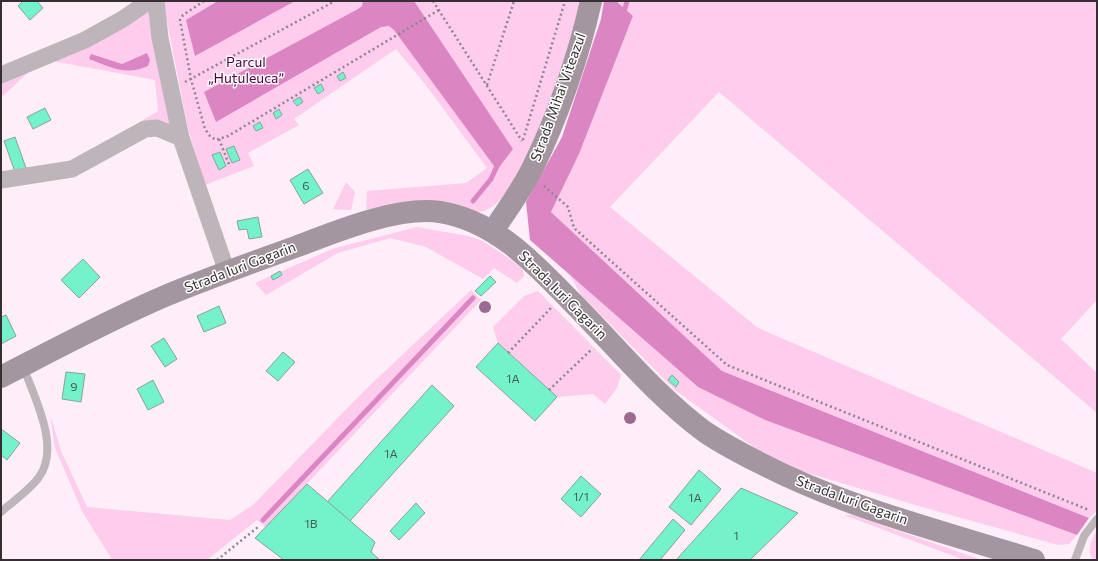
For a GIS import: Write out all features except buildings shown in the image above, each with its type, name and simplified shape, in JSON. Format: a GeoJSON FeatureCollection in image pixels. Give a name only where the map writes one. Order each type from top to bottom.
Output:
{"type":"FeatureCollection","features":[{"type":"Feature","properties":{"kind":"main road","name":"Strada Mihai Viteazul"},"geometry":{"type":"LineString","coordinates":[[493,231],[521,188],[528,154],[558,107],[591,1]]}},
{"type":"Feature","properties":{"kind":"main road","name":"Strada Iuri Gagarin"},"geometry":{"type":"LineString","coordinates":[[1,377],[164,297],[227,272],[373,220],[404,214],[441,212],[493,231],[515,246],[564,294],[649,383],[705,432],[730,448],[786,476],[841,499],[1034,560]]}},
{"type":"Feature","properties":{"kind":"street"},"geometry":{"type":"LineString","coordinates":[[1,75],[85,40],[123,19],[149,1]]}},
{"type":"Feature","properties":{"kind":"street"},"geometry":{"type":"LineString","coordinates":[[156,1],[160,38],[181,138],[227,272]]}},
{"type":"Feature","properties":{"kind":"street"},"geometry":{"type":"LineString","coordinates":[[1,180],[72,168],[104,153],[146,129],[157,128],[181,138]]}},
{"type":"Feature","properties":{"kind":"lane"},"geometry":{"type":"LineString","coordinates":[[1,512],[39,477],[46,462],[49,446],[41,413],[22,366]]}},
{"type":"Feature","properties":{"kind":"lane"},"geometry":{"type":"LineString","coordinates":[[1075,560],[1084,536],[1097,519]]}},
{"type":"Feature","properties":{"kind":"path"},"geometry":{"type":"LineString","coordinates":[[204,1],[183,15],[180,20],[191,79],[206,128],[210,136],[216,140],[228,136],[439,10]]}},
{"type":"Feature","properties":{"kind":"path"},"geometry":{"type":"LineString","coordinates":[[171,90],[335,1]]}},
{"type":"Feature","properties":{"kind":"path"},"geometry":{"type":"LineString","coordinates":[[433,1],[522,141],[528,154]]}},
{"type":"Feature","properties":{"kind":"path"},"geometry":{"type":"LineString","coordinates":[[487,85],[514,1]]}},
{"type":"Feature","properties":{"kind":"path"},"geometry":{"type":"LineString","coordinates":[[528,154],[522,141],[565,1]]}},
{"type":"Feature","properties":{"kind":"path"},"geometry":{"type":"LineString","coordinates":[[219,139],[230,167]]}},
{"type":"Feature","properties":{"kind":"path"},"geometry":{"type":"LineString","coordinates":[[551,192],[568,207],[574,228],[727,365],[1090,510]]}},
{"type":"Feature","properties":{"kind":"path"},"geometry":{"type":"LineString","coordinates":[[508,353],[564,294]]}},
{"type":"Feature","properties":{"kind":"path"},"geometry":{"type":"LineString","coordinates":[[549,390],[605,336]]}},
{"type":"Feature","properties":{"kind":"path"},"geometry":{"type":"LineString","coordinates":[[217,560],[258,528]]}},
{"type":"Feature","properties":{"kind":"green space","name":"Parcul „Huțuleuca”"},"geometry":{"type":"Polygon","coordinates":[[[163,1],[581,1],[556,84],[530,153],[514,181],[498,202],[480,212],[442,204],[423,204],[366,209],[367,191],[466,183],[487,168],[425,84],[396,49],[294,119],[299,125],[248,153],[254,166],[205,185],[188,129],[163,1]]]}},
{"type":"Feature","properties":{"kind":"green space"},"geometry":{"type":"Polygon","coordinates":[[[616,1],[1097,1],[1097,300],[1061,339],[1097,373],[1097,413],[719,92],[610,207],[758,328],[1097,473],[1097,511],[1089,518],[722,371],[551,212],[579,154],[633,16],[616,1]]]}},
{"type":"Feature","properties":{"kind":"green space"},"geometry":{"type":"Polygon","coordinates":[[[150,8],[173,126],[143,120],[158,111],[155,80],[47,60],[150,8]]]}},
{"type":"Feature","properties":{"kind":"green space"},"geometry":{"type":"Polygon","coordinates":[[[37,64],[3,96],[1,92],[1,81],[37,64]]]}},
{"type":"Feature","properties":{"kind":"green space"},"geometry":{"type":"Polygon","coordinates":[[[346,182],[355,192],[351,210],[333,209],[346,182]]]}},
{"type":"Feature","properties":{"kind":"green space"},"geometry":{"type":"Polygon","coordinates":[[[417,227],[468,236],[483,241],[510,259],[523,270],[524,276],[517,283],[494,268],[483,279],[426,247],[390,238],[338,253],[266,295],[255,283],[332,249],[417,227]]]}},
{"type":"Feature","properties":{"kind":"green space"},"geometry":{"type":"Polygon","coordinates":[[[570,275],[698,387],[765,420],[1077,535],[1069,544],[1058,545],[801,471],[758,450],[675,390],[581,295],[570,275]]]}},
{"type":"Feature","properties":{"kind":"green space"},"geometry":{"type":"Polygon","coordinates":[[[471,290],[481,300],[266,527],[257,520],[207,560],[112,560],[83,513],[55,448],[50,414],[61,451],[87,507],[230,520],[254,504],[365,390],[471,290]]]}},
{"type":"Feature","properties":{"kind":"green space"},"geometry":{"type":"Polygon","coordinates":[[[538,291],[621,375],[617,388],[605,404],[593,394],[557,397],[498,343],[493,327],[524,296],[538,291]]]}},
{"type":"Feature","properties":{"kind":"green space"},"geometry":{"type":"Polygon","coordinates":[[[844,515],[852,515],[982,560],[964,560],[844,515]]]}},
{"type":"Feature","properties":{"kind":"green space"},"geometry":{"type":"Polygon","coordinates":[[[1097,529],[1097,560],[1093,560],[1090,548],[1097,529]]]}},
{"type":"Feature","properties":{"kind":"shaded area"},"geometry":{"type":"Polygon","coordinates":[[[218,1],[295,1],[195,56],[186,20],[218,1]]]}},
{"type":"Feature","properties":{"kind":"shaded area"},"geometry":{"type":"Polygon","coordinates":[[[363,1],[414,1],[513,149],[497,170],[394,30],[389,26],[381,27],[216,122],[204,92],[358,9],[362,6],[363,1]]]}},
{"type":"Feature","properties":{"kind":"shaded area"},"geometry":{"type":"Polygon","coordinates":[[[604,1],[616,1],[633,16],[579,154],[551,212],[722,371],[1089,518],[1077,535],[765,420],[698,387],[530,240],[526,202],[562,137],[601,19],[604,1]]]}},
{"type":"Feature","properties":{"kind":"shaded area"},"geometry":{"type":"Polygon","coordinates":[[[147,53],[150,60],[148,66],[132,70],[118,69],[89,59],[91,54],[122,64],[147,53]]]}},
{"type":"Feature","properties":{"kind":"waterway"},"geometry":{"type":"LineString","coordinates":[[623,16],[627,1]]}},
{"type":"Feature","properties":{"kind":"waterway"},"geometry":{"type":"LineString","coordinates":[[473,201],[491,179],[498,164]]}},
{"type":"Feature","properties":{"kind":"waterway"},"geometry":{"type":"LineString","coordinates":[[263,520],[473,298]]}}]}
